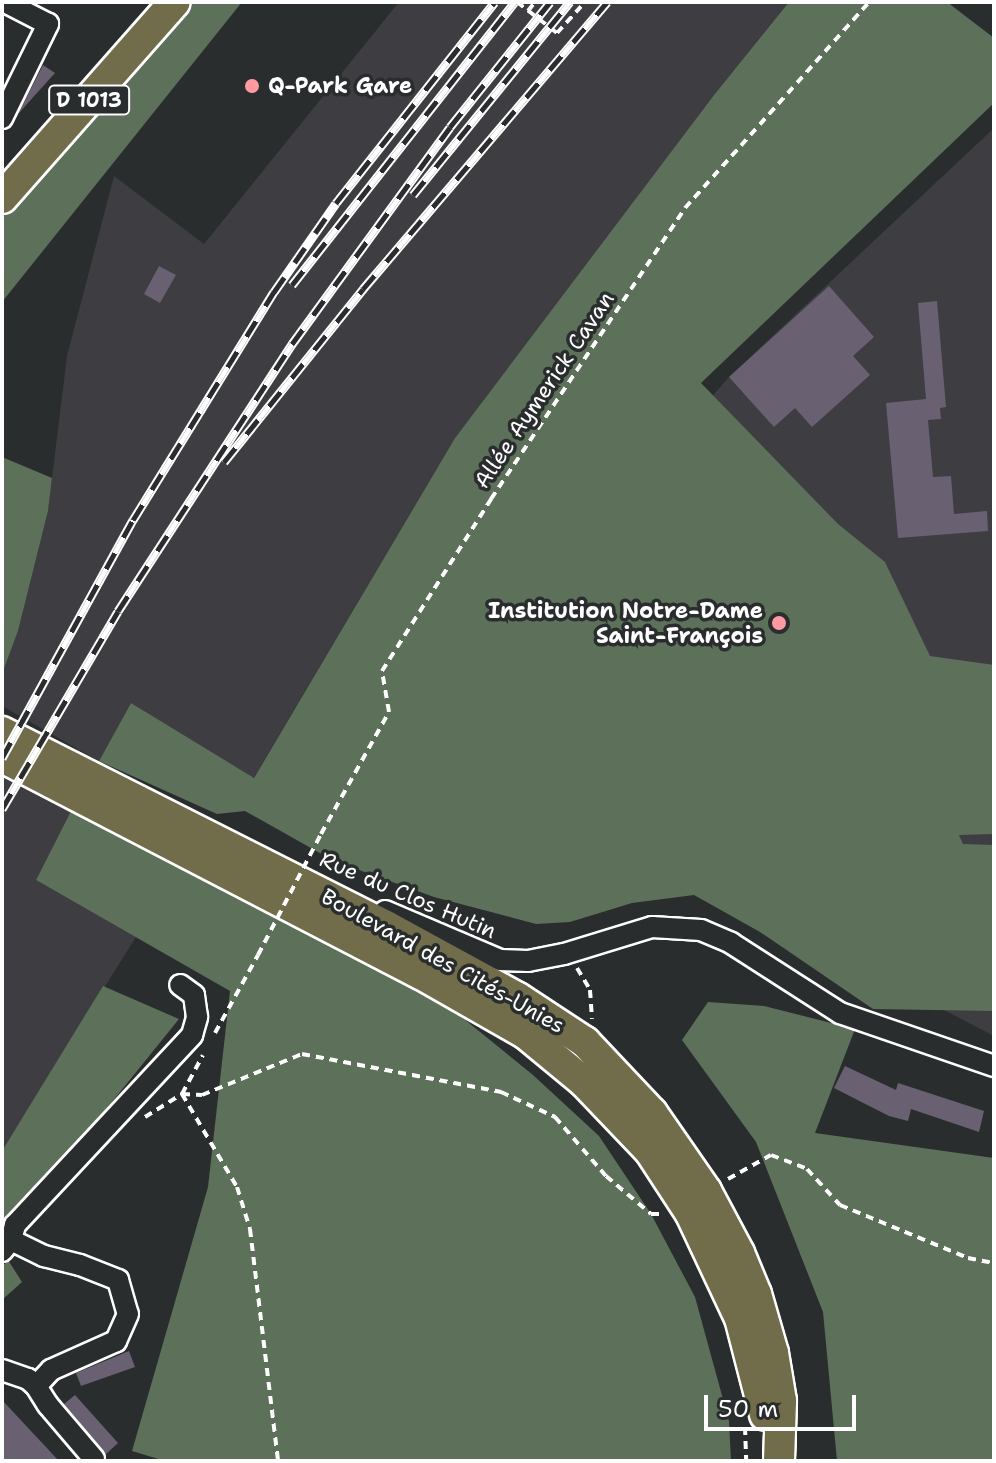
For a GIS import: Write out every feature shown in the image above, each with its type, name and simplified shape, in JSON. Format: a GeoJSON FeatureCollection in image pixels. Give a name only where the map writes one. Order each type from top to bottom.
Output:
{"type":"FeatureCollection","features":[{"type":"Feature","properties":{"kind":"main road","name":"D 1013"},"geometry":{"type":"LineString","coordinates":[[2,175],[154,2]]}},
{"type":"Feature","properties":{"kind":"main road","name":"D 1013"},"geometry":{"type":"LineString","coordinates":[[2,198],[175,2]]}},
{"type":"Feature","properties":{"kind":"main road","name":"Boulevard des Cités-Unies"},"geometry":{"type":"LineString","coordinates":[[2,732],[249,856],[506,991],[585,1042],[652,1113],[706,1191],[745,1267],[773,1353],[781,1401],[776,1461]]}},
{"type":"Feature","properties":{"kind":"main road","name":"Boulevard des Cités-Unies"},"geometry":{"type":"LineString","coordinates":[[2,757],[421,974],[526,1034],[606,1101],[650,1151],[719,1267],[740,1318],[776,1461]]}},
{"type":"Feature","properties":{"kind":"street"},"geometry":{"type":"LineString","coordinates":[[2,118],[48,24],[5,2]]}},
{"type":"Feature","properties":{"kind":"street","name":"Rue du Clos Hutin"},"geometry":{"type":"LineString","coordinates":[[249,856],[500,960],[528,961],[564,954],[652,927],[701,930],[731,943],[840,1013],[994,1066]]}},
{"type":"Feature","properties":{"kind":"street"},"geometry":{"type":"LineString","coordinates":[[36,1386],[51,1370],[116,1341],[128,1314],[118,1280],[80,1265],[6,1246],[15,1225],[192,1035],[197,1017],[194,995],[180,985]]}},
{"type":"Feature","properties":{"kind":"street"},"geometry":{"type":"LineString","coordinates":[[2,1370],[28,1379],[36,1386],[48,1405],[94,1459]]}},
{"type":"Feature","properties":{"kind":"path"},"geometry":{"type":"LineString","coordinates":[[517,2],[557,33],[585,2]]}},
{"type":"Feature","properties":{"kind":"path"},"geometry":{"type":"LineString","coordinates":[[528,11],[535,2]]}},
{"type":"Feature","properties":{"kind":"path","name":"Allée Aymerick Cavan"},"geometry":{"type":"LineString","coordinates":[[212,1038],[389,712],[382,671],[491,499],[685,208],[869,2]]}},
{"type":"Feature","properties":{"kind":"path"},"geometry":{"type":"LineString","coordinates":[[564,954],[590,990],[594,1011],[585,1042]]}},
{"type":"Feature","properties":{"kind":"path"},"geometry":{"type":"LineString","coordinates":[[182,1094],[204,1052]]}},
{"type":"Feature","properties":{"kind":"path"},"geometry":{"type":"LineString","coordinates":[[182,1094],[202,1095],[302,1054],[501,1092],[555,1117],[606,1176],[641,1207],[651,1214],[671,1213]]}},
{"type":"Feature","properties":{"kind":"path"},"geometry":{"type":"LineString","coordinates":[[182,1094],[237,1187],[250,1229],[278,1461]]}},
{"type":"Feature","properties":{"kind":"path"},"geometry":{"type":"LineString","coordinates":[[706,1191],[771,1155],[807,1169],[840,1205],[968,1258],[994,1263]]}},
{"type":"Feature","properties":{"kind":"path"},"geometry":{"type":"LineString","coordinates":[[745,1422],[746,1461]]}},
{"type":"Feature","properties":{"kind":"shaded area"},"geometry":{"type":"Polygon","coordinates":[[[399,2],[789,2],[714,95],[455,438],[253,779],[131,703],[99,761],[2,706],[2,674],[18,631],[48,511],[67,356],[114,176],[204,244],[399,2]]]}},
{"type":"Feature","properties":{"kind":"shaded area","name":"Institution Notre‐Dame Saint‐François"},"geometry":{"type":"Polygon","coordinates":[[[994,128],[994,1036],[840,956],[702,408],[729,377],[994,128]]]}},
{"type":"Feature","properties":{"kind":"shaded area"},"geometry":{"type":"Polygon","coordinates":[[[2,777],[71,811],[36,880],[136,937],[2,1151],[2,777]]]}},
{"type":"Feature","properties":{"kind":"green space"},"geometry":{"type":"Polygon","coordinates":[[[184,2],[242,2],[2,302],[2,209],[184,2]]]}},
{"type":"Feature","properties":{"kind":"green space"},"geometry":{"type":"Polygon","coordinates":[[[789,2],[947,2],[994,38],[994,103],[701,383],[838,524],[885,562],[930,656],[994,665],[994,834],[959,835],[963,844],[994,845],[994,1011],[873,1009],[760,932],[694,895],[632,903],[570,922],[536,924],[434,897],[334,861],[245,811],[217,814],[99,761],[131,703],[254,778],[455,438],[714,95],[789,2]]]}},
{"type":"Feature","properties":{"kind":"green space"},"geometry":{"type":"Polygon","coordinates":[[[2,457],[52,478],[48,511],[18,631],[2,674],[2,457]]]}},
{"type":"Feature","properties":{"kind":"green space"},"geometry":{"type":"Polygon","coordinates":[[[71,811],[437,997],[533,1075],[599,1136],[651,1214],[695,1297],[729,1421],[731,1461],[165,1461],[132,1451],[208,1187],[230,991],[36,880],[71,811]]]}},
{"type":"Feature","properties":{"kind":"green space"},"geometry":{"type":"Polygon","coordinates":[[[103,986],[179,1019],[2,1238],[2,1151],[103,986]]]}},
{"type":"Feature","properties":{"kind":"green space"},"geometry":{"type":"Polygon","coordinates":[[[708,1002],[764,1006],[855,1029],[815,1133],[994,1158],[994,1461],[837,1461],[823,1312],[756,1142],[682,1040],[708,1002]]]}},
{"type":"Feature","properties":{"kind":"green space"},"geometry":{"type":"Polygon","coordinates":[[[8,1260],[22,1282],[2,1300],[2,1267],[8,1260]]]}},
{"type":"Feature","properties":{"kind":"building"},"geometry":{"type":"Polygon","coordinates":[[[43,65],[55,73],[18,114],[43,65]]]}},
{"type":"Feature","properties":{"kind":"building"},"geometry":{"type":"Polygon","coordinates":[[[159,266],[176,275],[160,303],[144,294],[159,266]]]}},
{"type":"Feature","properties":{"kind":"building"},"geometry":{"type":"Polygon","coordinates":[[[829,286],[874,337],[853,356],[870,375],[812,427],[795,408],[774,427],[729,377],[829,286]]]}},
{"type":"Feature","properties":{"kind":"building"},"geometry":{"type":"Polygon","coordinates":[[[937,301],[946,407],[940,408],[941,419],[928,420],[933,477],[951,476],[954,514],[987,511],[988,531],[898,538],[886,403],[926,399],[918,303],[937,301]]]}},
{"type":"Feature","properties":{"kind":"building"},"geometry":{"type":"Polygon","coordinates":[[[845,1066],[896,1090],[898,1083],[984,1111],[979,1132],[911,1109],[908,1121],[889,1116],[834,1088],[845,1066]]]}},
{"type":"Feature","properties":{"kind":"building"},"geometry":{"type":"Polygon","coordinates":[[[129,1351],[135,1367],[81,1386],[76,1373],[129,1351]]]}},
{"type":"Feature","properties":{"kind":"building"},"geometry":{"type":"Polygon","coordinates":[[[75,1395],[118,1443],[106,1454],[64,1404],[75,1395]]]}},
{"type":"Feature","properties":{"kind":"building"},"geometry":{"type":"Polygon","coordinates":[[[2,1400],[59,1461],[2,1461],[2,1400]]]}},
{"type":"Feature","properties":{"kind":"railway"},"geometry":{"type":"LineString","coordinates":[[2,758],[133,520],[274,292],[336,203],[495,2]]}},
{"type":"Feature","properties":{"kind":"railway"},"geometry":{"type":"LineString","coordinates":[[292,285],[515,2]]}},
{"type":"Feature","properties":{"kind":"railway"},"geometry":{"type":"LineString","coordinates":[[2,809],[118,611],[292,344],[450,127],[550,2]]}},
{"type":"Feature","properties":{"kind":"railway"},"geometry":{"type":"LineString","coordinates":[[413,195],[570,2]]}},
{"type":"Feature","properties":{"kind":"railway"},"geometry":{"type":"LineString","coordinates":[[224,462],[363,289],[607,2]]}},
{"type":"Feature","properties":{"kind":"place","name":"Q-Park Gare"},"geometry":{"type":"Point","coordinates":[252,86]}},
{"type":"Feature","properties":{"kind":"place","name":"Institution Notre‐Dame Saint‐François"},"geometry":{"type":"Point","coordinates":[779,623]}}]}
